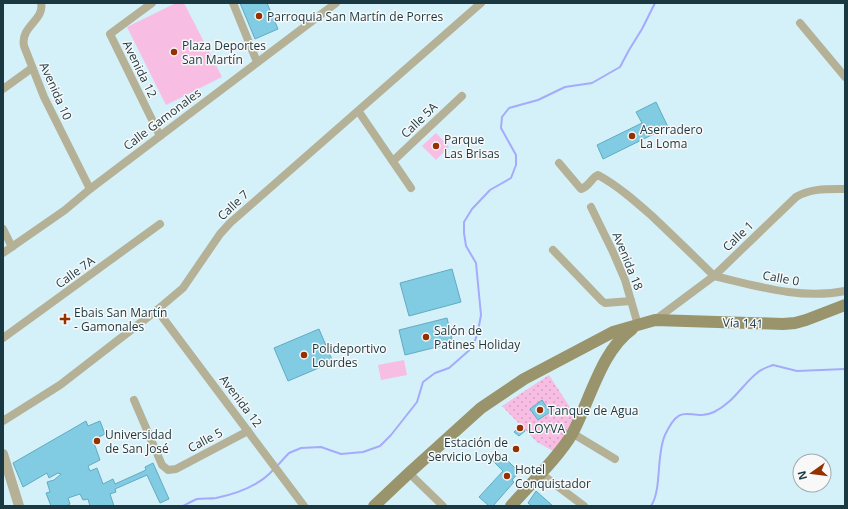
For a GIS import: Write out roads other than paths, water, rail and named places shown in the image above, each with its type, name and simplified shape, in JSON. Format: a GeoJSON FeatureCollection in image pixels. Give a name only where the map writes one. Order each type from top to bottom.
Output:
{"type":"FeatureCollection","features":[{"type":"Feature","properties":{"kind":"main road","name":"Vía 141"},"geometry":{"type":"LineString","coordinates":[[374,506],[480,408],[524,380],[613,332],[655,320],[789,324],[806,320],[845,305]]}},
{"type":"Feature","properties":{"kind":"main road"},"geometry":{"type":"LineString","coordinates":[[511,506],[564,447],[607,358],[624,335],[638,325]]}},
{"type":"Feature","properties":{"kind":"main road"},"geometry":{"type":"LineString","coordinates":[[593,344],[600,344],[605,348],[607,358]]}},
{"type":"Feature","properties":{"kind":"street","name":"Avenida 10"},"geometry":{"type":"LineString","coordinates":[[41,3],[39,15],[24,34],[23,40],[32,68],[44,97],[90,189]]}},
{"type":"Feature","properties":{"kind":"street","name":"Avenida 12"},"geometry":{"type":"LineString","coordinates":[[152,3],[110,34],[160,136]]}},
{"type":"Feature","properties":{"kind":"street"},"geometry":{"type":"LineString","coordinates":[[233,3],[258,62]]}},
{"type":"Feature","properties":{"kind":"street","name":"Calle Gamonales"},"geometry":{"type":"LineString","coordinates":[[3,253],[65,210],[90,189],[336,3]]}},
{"type":"Feature","properties":{"kind":"street","name":"Calle 7"},"geometry":{"type":"LineString","coordinates":[[3,421],[60,385],[183,288],[220,234],[230,223],[359,112],[481,3]]}},
{"type":"Feature","properties":{"kind":"street"},"geometry":{"type":"LineString","coordinates":[[800,23],[845,77]]}},
{"type":"Feature","properties":{"kind":"street"},"geometry":{"type":"LineString","coordinates":[[3,89],[32,68]]}},
{"type":"Feature","properties":{"kind":"street","name":"Calle 5A"},"geometry":{"type":"LineString","coordinates":[[393,161],[462,96]]}},
{"type":"Feature","properties":{"kind":"street"},"geometry":{"type":"LineString","coordinates":[[359,112],[411,188]]}},
{"type":"Feature","properties":{"kind":"street"},"geometry":{"type":"LineString","coordinates":[[559,163],[581,189],[587,186],[594,177],[598,175],[629,196],[685,246],[714,276]]}},
{"type":"Feature","properties":{"kind":"street","name":"Calle 1"},"geometry":{"type":"LineString","coordinates":[[655,320],[714,276],[796,197],[804,192],[845,188]]}},
{"type":"Feature","properties":{"kind":"street","name":"Avenida 18"},"geometry":{"type":"LineString","coordinates":[[591,206],[625,280],[638,325]]}},
{"type":"Feature","properties":{"kind":"street","name":"Calle 7A"},"geometry":{"type":"LineString","coordinates":[[3,338],[160,224]]}},
{"type":"Feature","properties":{"kind":"street"},"geometry":{"type":"LineString","coordinates":[[3,229],[12,247]]}},
{"type":"Feature","properties":{"kind":"street"},"geometry":{"type":"LineString","coordinates":[[553,250],[602,302],[631,301]]}},
{"type":"Feature","properties":{"kind":"street","name":"Calle 0"},"geometry":{"type":"LineString","coordinates":[[714,276],[796,294],[829,294],[845,291]]}},
{"type":"Feature","properties":{"kind":"street","name":"Avenida 12"},"geometry":{"type":"LineString","coordinates":[[157,310],[304,506]]}},
{"type":"Feature","properties":{"kind":"street","name":"Calle 5"},"geometry":{"type":"LineString","coordinates":[[134,400],[162,465],[168,470],[176,469],[248,431]]}},
{"type":"Feature","properties":{"kind":"street"},"geometry":{"type":"LineString","coordinates":[[572,433],[615,459]]}},
{"type":"Feature","properties":{"kind":"street"},"geometry":{"type":"LineString","coordinates":[[3,454],[19,506]]}},
{"type":"Feature","properties":{"kind":"street"},"geometry":{"type":"LineString","coordinates":[[408,473],[443,506]]}},
{"type":"Feature","properties":{"kind":"street"},"geometry":{"type":"LineString","coordinates":[[540,473],[584,506]]}},
{"type":"Feature","properties":{"kind":"waterway"},"geometry":{"type":"LineString","coordinates":[[277,466],[289,453],[301,448],[321,447],[341,454],[363,452],[380,446],[391,435],[417,402],[423,382],[435,373],[449,368],[473,347],[481,315],[476,263],[466,246],[464,222],[472,209],[490,190],[511,178],[516,165],[516,155],[501,128],[502,117],[509,108],[538,100],[565,87],[592,83],[620,67],[655,3]]}},
{"type":"Feature","properties":{"kind":"waterway"},"geometry":{"type":"LineString","coordinates":[[651,506],[657,491],[662,443],[676,417],[682,414],[706,415],[714,412],[727,404],[759,372],[773,365],[797,371],[845,369]]}},
{"type":"Feature","properties":{"kind":"waterway"},"geometry":{"type":"LineString","coordinates":[[183,506],[197,499],[216,498],[247,488],[262,480],[274,469]]}},
{"type":"Feature","properties":{"kind":"place","name":"Parroquia San Martín de Porres"},"geometry":{"type":"Point","coordinates":[259,16]}},
{"type":"Feature","properties":{"kind":"place","name":"Plaza Deportes San Martín"},"geometry":{"type":"Point","coordinates":[174,52]}},
{"type":"Feature","properties":{"kind":"place","name":"Aserradero La Loma"},"geometry":{"type":"Point","coordinates":[632,136]}},
{"type":"Feature","properties":{"kind":"place","name":"Parque Las Brisas"},"geometry":{"type":"Point","coordinates":[436,146]}},
{"type":"Feature","properties":{"kind":"place","name":"Ebais San Martín - Gamonales"},"geometry":{"type":"Point","coordinates":[65,319]}},
{"type":"Feature","properties":{"kind":"place","name":"Salón de Patines Holiday"},"geometry":{"type":"Point","coordinates":[426,337]}},
{"type":"Feature","properties":{"kind":"place","name":"Polideportivo Lourdes"},"geometry":{"type":"Point","coordinates":[304,355]}},
{"type":"Feature","properties":{"kind":"place","name":"Tanque de Agua"},"geometry":{"type":"Point","coordinates":[540,410]}},
{"type":"Feature","properties":{"kind":"place","name":"LOYVA"},"geometry":{"type":"Point","coordinates":[520,428]}},
{"type":"Feature","properties":{"kind":"place","name":"Universidad de San José"},"geometry":{"type":"Point","coordinates":[97,441]}},
{"type":"Feature","properties":{"kind":"place","name":"Estación de Servicio Loyba"},"geometry":{"type":"Point","coordinates":[516,449]}},
{"type":"Feature","properties":{"kind":"place","name":"Hotel Conquistador"},"geometry":{"type":"Point","coordinates":[507,476]}}]}
